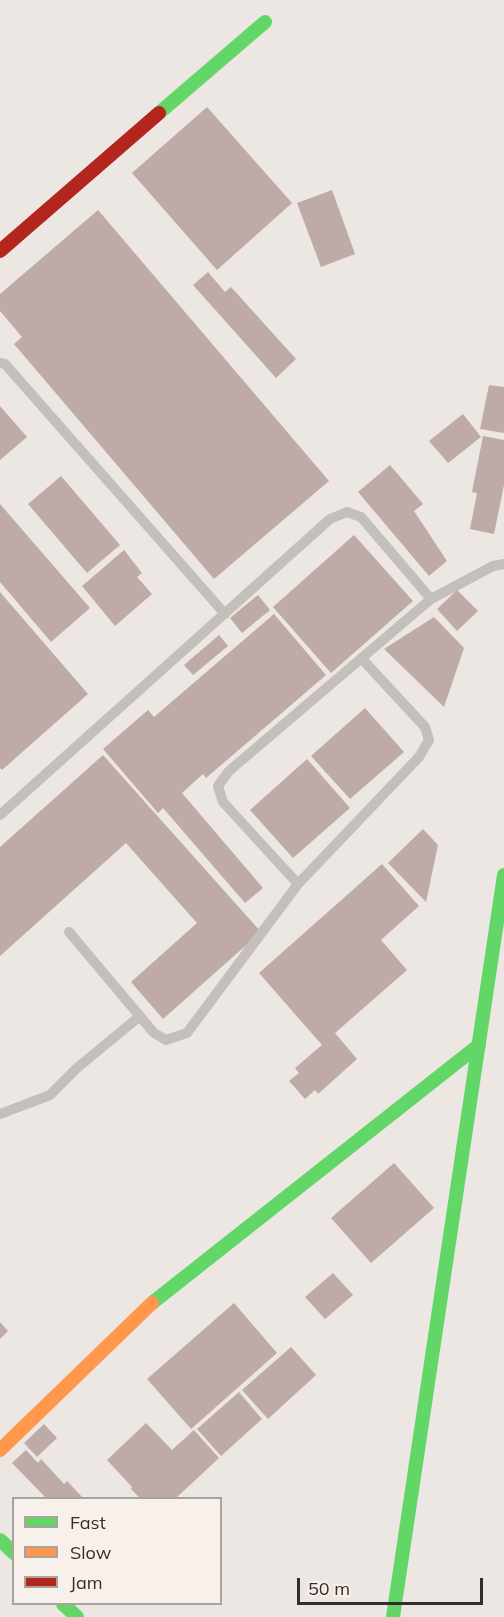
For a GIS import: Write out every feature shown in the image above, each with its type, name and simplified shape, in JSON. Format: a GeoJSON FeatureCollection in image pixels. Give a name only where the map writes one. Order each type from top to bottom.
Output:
{"type":"FeatureCollection","features":[{"type":"Feature","properties":{"kind":"main road"},"geometry":{"type":"LineString","coordinates":[[0,251],[265,22]]}},
{"type":"Feature","properties":{"kind":"main road"},"geometry":{"type":"LineString","coordinates":[[393,1617],[504,875]]}},
{"type":"Feature","properties":{"kind":"main road"},"geometry":{"type":"LineString","coordinates":[[0,1450],[156,1299],[478,1045]]}},
{"type":"Feature","properties":{"kind":"main road"},"geometry":{"type":"LineString","coordinates":[[0,1540],[12,1551]]}},
{"type":"Feature","properties":{"kind":"main road"},"geometry":{"type":"LineString","coordinates":[[64,1605],[77,1617]]}},
{"type":"Feature","properties":{"kind":"lane"},"geometry":{"type":"LineString","coordinates":[[0,363],[5,364],[225,614]]}},
{"type":"Feature","properties":{"kind":"lane"},"geometry":{"type":"LineString","coordinates":[[0,815],[330,519],[347,512],[361,517],[431,599]]}},
{"type":"Feature","properties":{"kind":"lane"},"geometry":{"type":"LineString","coordinates":[[297,884],[223,802],[218,786],[229,771],[431,599],[493,566],[504,564]]}},
{"type":"Feature","properties":{"kind":"lane"},"geometry":{"type":"LineString","coordinates":[[69,932],[154,1033],[166,1040],[187,1033],[297,884],[419,757],[429,740],[425,727],[362,659]]}},
{"type":"Feature","properties":{"kind":"lane"},"geometry":{"type":"LineString","coordinates":[[0,1114],[50,1095],[77,1068],[140,1016]]}},
{"type":"Feature","properties":{"kind":"building"},"geometry":{"type":"Polygon","coordinates":[[[207,107],[292,203],[217,270],[132,173],[207,107]]]}},
{"type":"Feature","properties":{"kind":"building"},"geometry":{"type":"Polygon","coordinates":[[[332,190],[355,254],[321,267],[297,203],[332,190]]]}},
{"type":"Feature","properties":{"kind":"building"},"geometry":{"type":"Polygon","coordinates":[[[98,210],[329,481],[214,579],[14,344],[22,337],[0,311],[0,294],[98,210]]]}},
{"type":"Feature","properties":{"kind":"building"},"geometry":{"type":"Polygon","coordinates":[[[208,272],[225,292],[231,287],[296,359],[276,378],[193,285],[208,272]]]}},
{"type":"Feature","properties":{"kind":"building"},"geometry":{"type":"Polygon","coordinates":[[[489,385],[504,387],[504,433],[480,429],[489,385]]]}},
{"type":"Feature","properties":{"kind":"building"},"geometry":{"type":"Polygon","coordinates":[[[0,406],[27,437],[0,460],[0,406]]]}},
{"type":"Feature","properties":{"kind":"building"},"geometry":{"type":"Polygon","coordinates":[[[463,414],[481,437],[448,463],[429,441],[463,414]]]}},
{"type":"Feature","properties":{"kind":"building"},"geometry":{"type":"Polygon","coordinates":[[[483,436],[504,440],[504,485],[494,534],[470,529],[477,493],[472,492],[483,436]]]}},
{"type":"Feature","properties":{"kind":"building"},"geometry":{"type":"Polygon","coordinates":[[[390,465],[423,504],[414,511],[447,561],[429,576],[358,492],[390,465]]]}},
{"type":"Feature","properties":{"kind":"building"},"geometry":{"type":"Polygon","coordinates":[[[61,476],[120,545],[87,573],[28,504],[61,476]]]}},
{"type":"Feature","properties":{"kind":"building"},"geometry":{"type":"Polygon","coordinates":[[[0,504],[90,608],[51,642],[0,582],[0,504]]]}},
{"type":"Feature","properties":{"kind":"building"},"geometry":{"type":"Polygon","coordinates":[[[354,535],[413,601],[331,673],[273,607],[354,535]]]}},
{"type":"Feature","properties":{"kind":"building"},"geometry":{"type":"Polygon","coordinates":[[[124,550],[142,573],[137,577],[152,594],[115,626],[82,586],[124,550]]]}},
{"type":"Feature","properties":{"kind":"building"},"geometry":{"type":"Polygon","coordinates":[[[457,590],[478,611],[457,631],[437,609],[457,590]]]}},
{"type":"Feature","properties":{"kind":"building"},"geometry":{"type":"Polygon","coordinates":[[[0,592],[88,694],[2,770],[0,768],[0,592]]]}},
{"type":"Feature","properties":{"kind":"building"},"geometry":{"type":"Polygon","coordinates":[[[258,595],[270,610],[242,633],[230,618],[258,595]]]}},
{"type":"Feature","properties":{"kind":"building"},"geometry":{"type":"Polygon","coordinates":[[[274,614],[326,675],[206,778],[203,774],[182,793],[263,888],[245,903],[163,808],[158,813],[103,749],[148,710],[154,717],[274,614]]]}},
{"type":"Feature","properties":{"kind":"building"},"geometry":{"type":"Polygon","coordinates":[[[434,617],[464,648],[444,707],[384,649],[434,617]]]}},
{"type":"Feature","properties":{"kind":"building"},"geometry":{"type":"Polygon","coordinates":[[[219,635],[228,646],[193,675],[184,665],[219,635]]]}},
{"type":"Feature","properties":{"kind":"building"},"geometry":{"type":"Polygon","coordinates":[[[365,708],[404,752],[350,799],[311,756],[365,708]]]}},
{"type":"Feature","properties":{"kind":"building"},"geometry":{"type":"Polygon","coordinates":[[[103,755],[261,932],[163,1019],[131,982],[197,923],[126,843],[0,956],[0,847],[103,755]]]}},
{"type":"Feature","properties":{"kind":"building"},"geometry":{"type":"Polygon","coordinates":[[[307,759],[350,808],[293,858],[250,810],[307,759]]]}},
{"type":"Feature","properties":{"kind":"building"},"geometry":{"type":"Polygon","coordinates":[[[423,829],[438,845],[426,902],[388,863],[423,829]]]}},
{"type":"Feature","properties":{"kind":"building"},"geometry":{"type":"Polygon","coordinates":[[[382,864],[419,906],[381,940],[407,970],[335,1033],[357,1059],[318,1094],[315,1090],[305,1099],[289,1081],[299,1073],[295,1068],[322,1045],[259,973],[382,864]]]}},
{"type":"Feature","properties":{"kind":"building"},"geometry":{"type":"Polygon","coordinates":[[[394,1163],[434,1208],[371,1263],[331,1218],[394,1163]]]}},
{"type":"Feature","properties":{"kind":"building"},"geometry":{"type":"Polygon","coordinates":[[[333,1273],[353,1295],[325,1319],[305,1297],[333,1273]]]}},
{"type":"Feature","properties":{"kind":"building"},"geometry":{"type":"Polygon","coordinates":[[[234,1303],[277,1353],[191,1429],[147,1379],[234,1303]]]}},
{"type":"Feature","properties":{"kind":"building"},"geometry":{"type":"Polygon","coordinates":[[[0,1322],[8,1331],[0,1339],[0,1322]]]}},
{"type":"Feature","properties":{"kind":"building"},"geometry":{"type":"Polygon","coordinates":[[[291,1347],[316,1375],[268,1419],[242,1390],[291,1347]]]}},
{"type":"Feature","properties":{"kind":"building"},"geometry":{"type":"Polygon","coordinates":[[[239,1392],[262,1419],[221,1456],[197,1429],[239,1392]]]}},
{"type":"Feature","properties":{"kind":"building"},"geometry":{"type":"Polygon","coordinates":[[[146,1423],[172,1450],[194,1430],[219,1458],[177,1497],[139,1497],[107,1460],[146,1423]]]}},
{"type":"Feature","properties":{"kind":"building"},"geometry":{"type":"Polygon","coordinates":[[[44,1424],[57,1438],[37,1457],[24,1443],[44,1424]]]}},
{"type":"Feature","properties":{"kind":"building"},"geometry":{"type":"Polygon","coordinates":[[[26,1450],[38,1463],[41,1459],[64,1484],[67,1481],[82,1497],[45,1497],[12,1463],[26,1450]]]}},
{"type":"Feature","properties":{"kind":"traffic: fast"},"geometry":{"type":"LineString","coordinates":[[159,113],[265,22]]}},
{"type":"Feature","properties":{"kind":"traffic: fast"},"geometry":{"type":"LineString","coordinates":[[393,1617],[504,875]]}},
{"type":"Feature","properties":{"kind":"traffic: fast"},"geometry":{"type":"LineString","coordinates":[[152,1303],[479,1045]]}},
{"type":"Feature","properties":{"kind":"traffic: fast"},"geometry":{"type":"LineString","coordinates":[[0,1540],[12,1551]]}},
{"type":"Feature","properties":{"kind":"traffic: fast"},"geometry":{"type":"LineString","coordinates":[[64,1605],[77,1617]]}},
{"type":"Feature","properties":{"kind":"traffic: slow"},"geometry":{"type":"LineString","coordinates":[[0,1450],[152,1303]]}},
{"type":"Feature","properties":{"kind":"traffic: jam"},"geometry":{"type":"LineString","coordinates":[[0,251],[159,113]]}}]}
